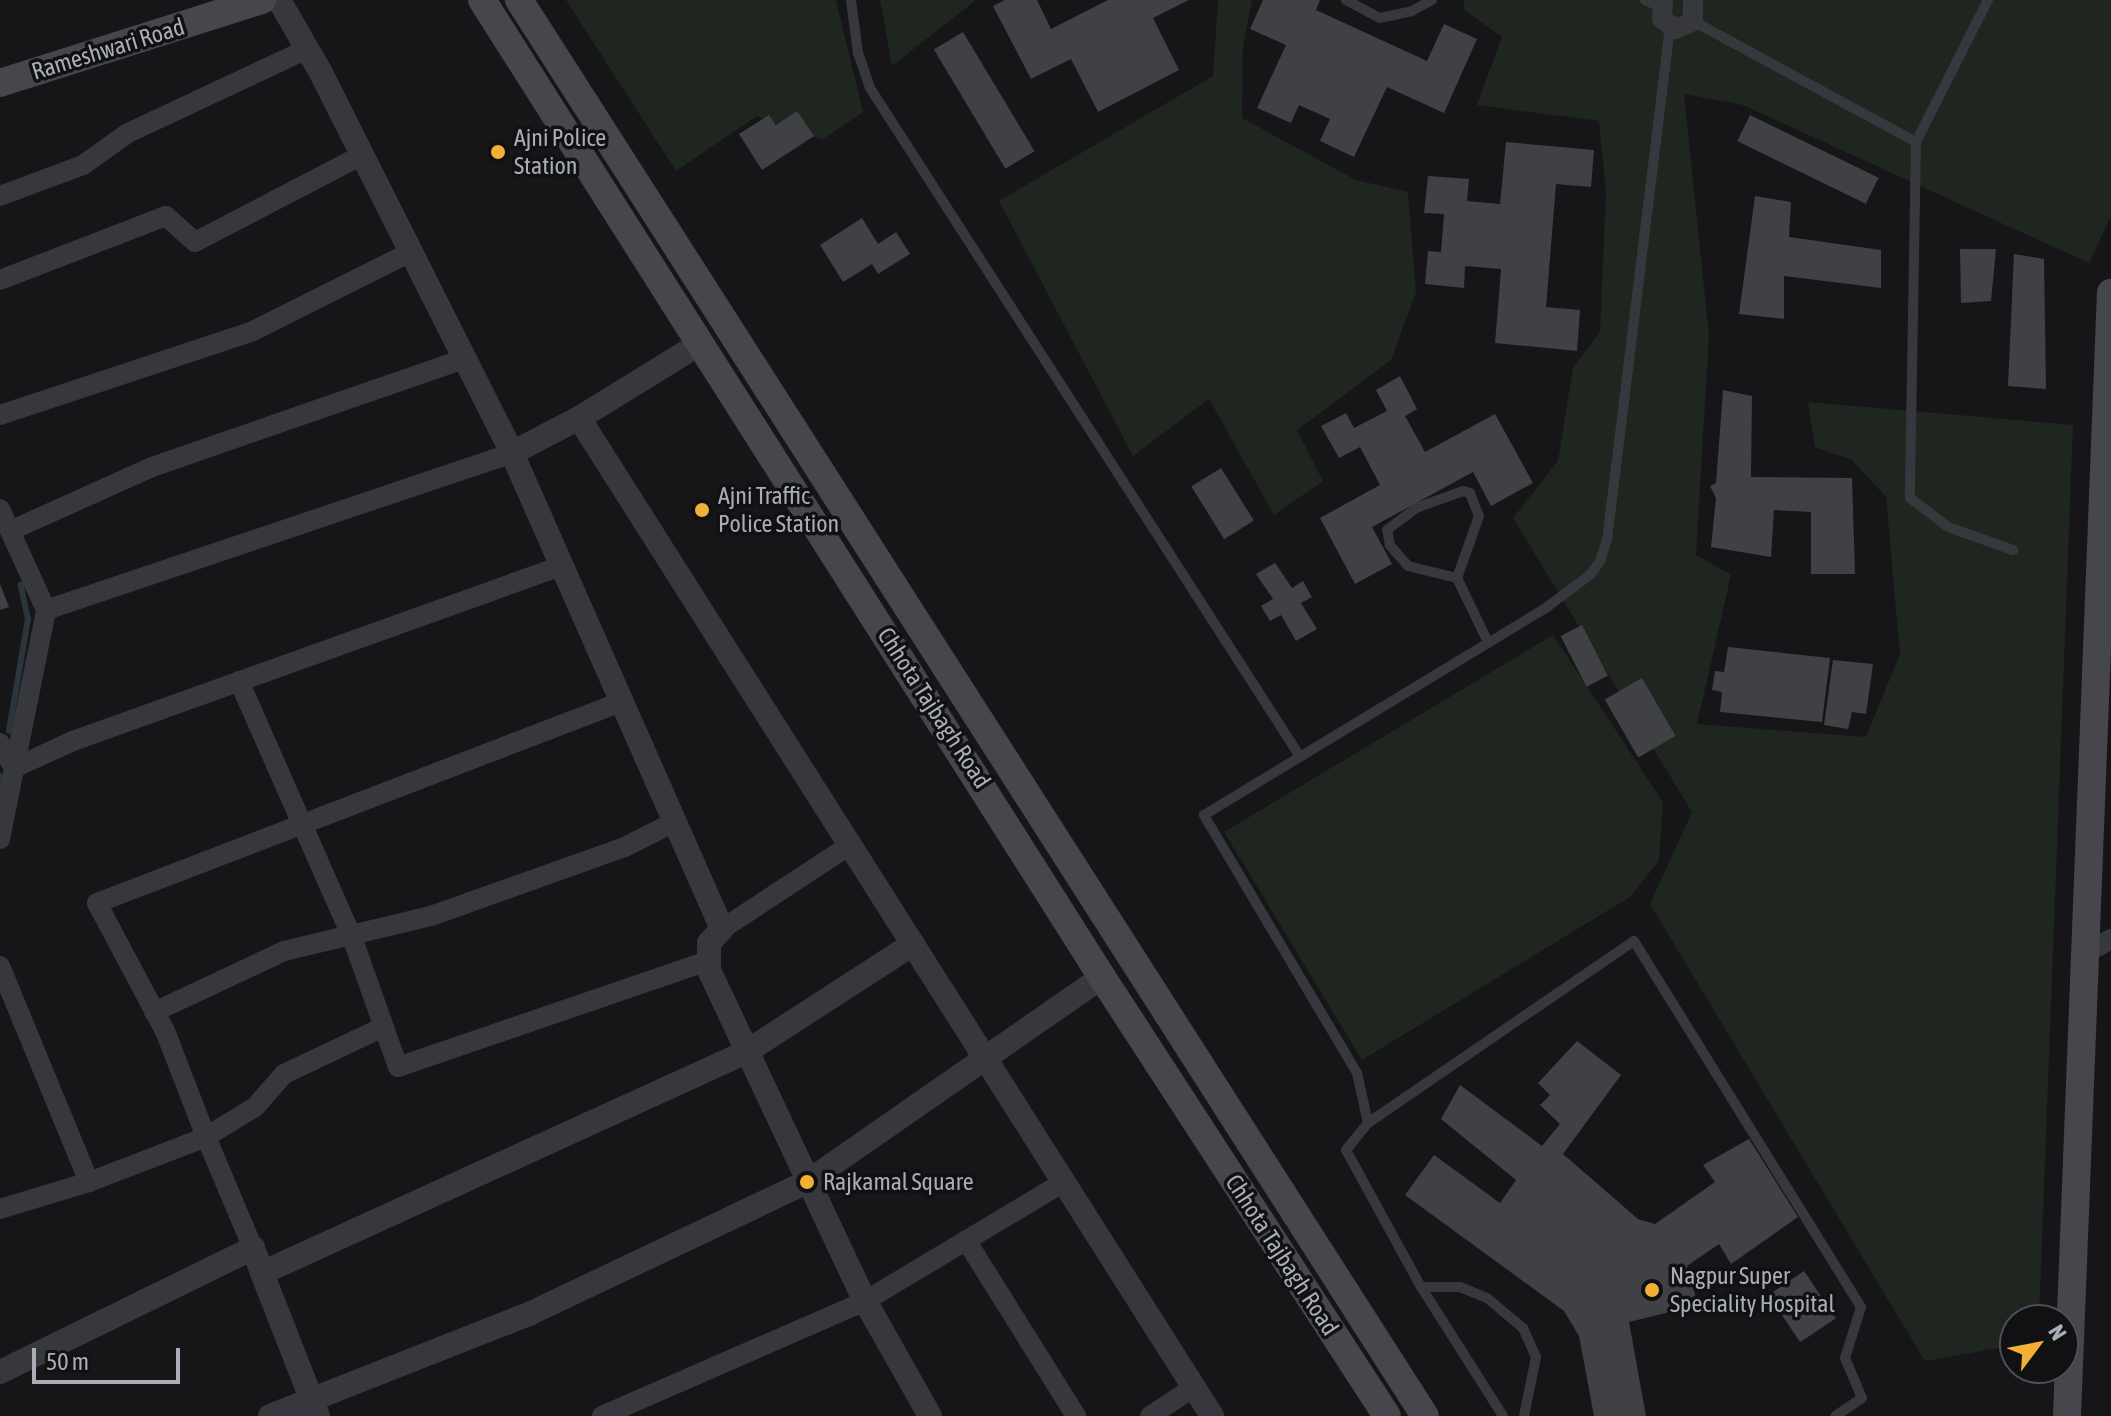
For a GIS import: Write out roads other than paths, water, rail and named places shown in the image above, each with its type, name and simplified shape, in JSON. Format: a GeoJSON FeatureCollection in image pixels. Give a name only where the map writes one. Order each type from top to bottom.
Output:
{"type":"FeatureCollection","features":[{"type":"Feature","properties":{"kind":"main road","name":"Rameshwari Road"},"geometry":{"type":"LineString","coordinates":[[0,83],[262,0]]}},
{"type":"Feature","properties":{"kind":"main road","name":"Chhota Tajbagh Road"},"geometry":{"type":"LineString","coordinates":[[482,0],[1102,977],[1387,1416]]}},
{"type":"Feature","properties":{"kind":"main road"},"geometry":{"type":"LineString","coordinates":[[519,0],[1425,1416]]}},
{"type":"Feature","properties":{"kind":"main road"},"geometry":{"type":"LineString","coordinates":[[2067,1416],[2111,293]]}},
{"type":"Feature","properties":{"kind":"main road"},"geometry":{"type":"LineString","coordinates":[[2085,1416],[2104,943],[2111,637]]}},
{"type":"Feature","properties":{"kind":"main road"},"geometry":{"type":"LineString","coordinates":[[1102,977],[1130,958]]}},
{"type":"Feature","properties":{"kind":"street"},"geometry":{"type":"LineString","coordinates":[[279,0],[362,155],[512,453],[722,929]]}},
{"type":"Feature","properties":{"kind":"street"},"geometry":{"type":"LineString","coordinates":[[1656,2],[1670,27],[1682,28],[1693,21],[1693,0]]}},
{"type":"Feature","properties":{"kind":"street"},"geometry":{"type":"LineString","coordinates":[[0,196],[83,165],[128,133],[307,49]]}},
{"type":"Feature","properties":{"kind":"street"},"geometry":{"type":"LineString","coordinates":[[0,280],[166,216],[195,242],[362,155]]}},
{"type":"Feature","properties":{"kind":"street"},"geometry":{"type":"LineString","coordinates":[[0,415],[251,332],[411,252]]}},
{"type":"Feature","properties":{"kind":"street"},"geometry":{"type":"LineString","coordinates":[[46,610],[512,453],[579,418],[701,343]]}},
{"type":"Feature","properties":{"kind":"street"},"geometry":{"type":"LineString","coordinates":[[10,531],[152,467],[464,359]]}},
{"type":"Feature","properties":{"kind":"street"},"geometry":{"type":"LineString","coordinates":[[579,418],[1212,1416]]}},
{"type":"Feature","properties":{"kind":"street"},"geometry":{"type":"LineString","coordinates":[[0,509],[46,610],[0,839]]}},
{"type":"Feature","properties":{"kind":"street"},"geometry":{"type":"LineString","coordinates":[[14,768],[73,741],[561,566]]}},
{"type":"Feature","properties":{"kind":"street"},"geometry":{"type":"LineString","coordinates":[[239,681],[352,937],[381,1028],[398,1067],[708,961]]}},
{"type":"Feature","properties":{"kind":"street"},"geometry":{"type":"LineString","coordinates":[[315,1407],[253,1248],[154,1012],[97,903],[301,821],[621,702]]}},
{"type":"Feature","properties":{"kind":"street"},"geometry":{"type":"LineString","coordinates":[[0,743],[14,768]]}},
{"type":"Feature","properties":{"kind":"street"},"geometry":{"type":"LineString","coordinates":[[154,1012],[284,951],[431,916],[580,863],[674,822]]}},
{"type":"Feature","properties":{"kind":"street"},"geometry":{"type":"LineString","coordinates":[[850,845],[722,929],[709,943],[708,961],[746,1052],[807,1182],[865,1301],[927,1415]]}},
{"type":"Feature","properties":{"kind":"street"},"geometry":{"type":"LineString","coordinates":[[262,1273],[746,1052],[913,944]]}},
{"type":"Feature","properties":{"kind":"street"},"geometry":{"type":"LineString","coordinates":[[0,966],[89,1182]]}},
{"type":"Feature","properties":{"kind":"street"},"geometry":{"type":"LineString","coordinates":[[270,1416],[315,1407],[531,1313],[807,1182],[1102,977]]}},
{"type":"Feature","properties":{"kind":"street"},"geometry":{"type":"LineString","coordinates":[[0,1209],[89,1182],[206,1137],[255,1107],[284,1074],[381,1028]]}},
{"type":"Feature","properties":{"kind":"street"},"geometry":{"type":"LineString","coordinates":[[602,1416],[865,1301],[1064,1182]]}},
{"type":"Feature","properties":{"kind":"street"},"geometry":{"type":"LineString","coordinates":[[966,1240],[1076,1416]]}},
{"type":"Feature","properties":{"kind":"street"},"geometry":{"type":"LineString","coordinates":[[0,1372],[253,1248]]}},
{"type":"Feature","properties":{"kind":"street"},"geometry":{"type":"LineString","coordinates":[[1150,1416],[1194,1387]]}},
{"type":"Feature","properties":{"kind":"lane"},"geometry":{"type":"LineString","coordinates":[[851,0],[858,53],[870,88],[1299,755]]}},
{"type":"Feature","properties":{"kind":"lane"},"geometry":{"type":"LineString","coordinates":[[1346,0],[1380,18],[1412,11],[1432,0]]}},
{"type":"Feature","properties":{"kind":"lane"},"geometry":{"type":"LineString","coordinates":[[1988,0],[1916,142],[1910,498],[1948,527],[2013,550]]}},
{"type":"Feature","properties":{"kind":"lane"},"geometry":{"type":"LineString","coordinates":[[1693,21],[1916,142]]}},
{"type":"Feature","properties":{"kind":"lane"},"geometry":{"type":"LineString","coordinates":[[1368,1123],[1357,1073],[1204,815],[1488,642],[1591,574],[1607,540],[1670,27]]}},
{"type":"Feature","properties":{"kind":"lane"},"geometry":{"type":"LineString","coordinates":[[1457,578],[1408,566],[1390,545],[1387,530],[1416,508],[1463,491],[1477,504],[1479,516],[1457,578],[1488,642]]}},
{"type":"Feature","properties":{"kind":"lane"},"geometry":{"type":"LineString","coordinates":[[1503,1416],[1421,1287],[1346,1150],[1368,1123],[1634,941],[1861,1307],[1845,1358],[1862,1398],[1835,1416]]}},
{"type":"Feature","properties":{"kind":"lane"},"geometry":{"type":"LineString","coordinates":[[1421,1287],[1460,1287],[1487,1298],[1523,1328],[1536,1357],[1524,1416]]}},
{"type":"Feature","properties":{"kind":"waterway"},"geometry":{"type":"LineString","coordinates":[[9,731],[28,619],[21,585]]}},
{"type":"Feature","properties":{"kind":"waterway"},"geometry":{"type":"LineString","coordinates":[[0,788],[2,776]]}},
{"type":"Feature","properties":{"kind":"place","name":"Ajni Police Station"},"geometry":{"type":"Point","coordinates":[498,152]}},
{"type":"Feature","properties":{"kind":"place","name":"Ajni Traffic Police Station"},"geometry":{"type":"Point","coordinates":[702,510]}},
{"type":"Feature","properties":{"kind":"place","name":"Rajkamal Square"},"geometry":{"type":"Point","coordinates":[807,1182]}},
{"type":"Feature","properties":{"kind":"place","name":"Nagpur Super Speciality Hospital"},"geometry":{"type":"Point","coordinates":[1652,1290]}}]}
